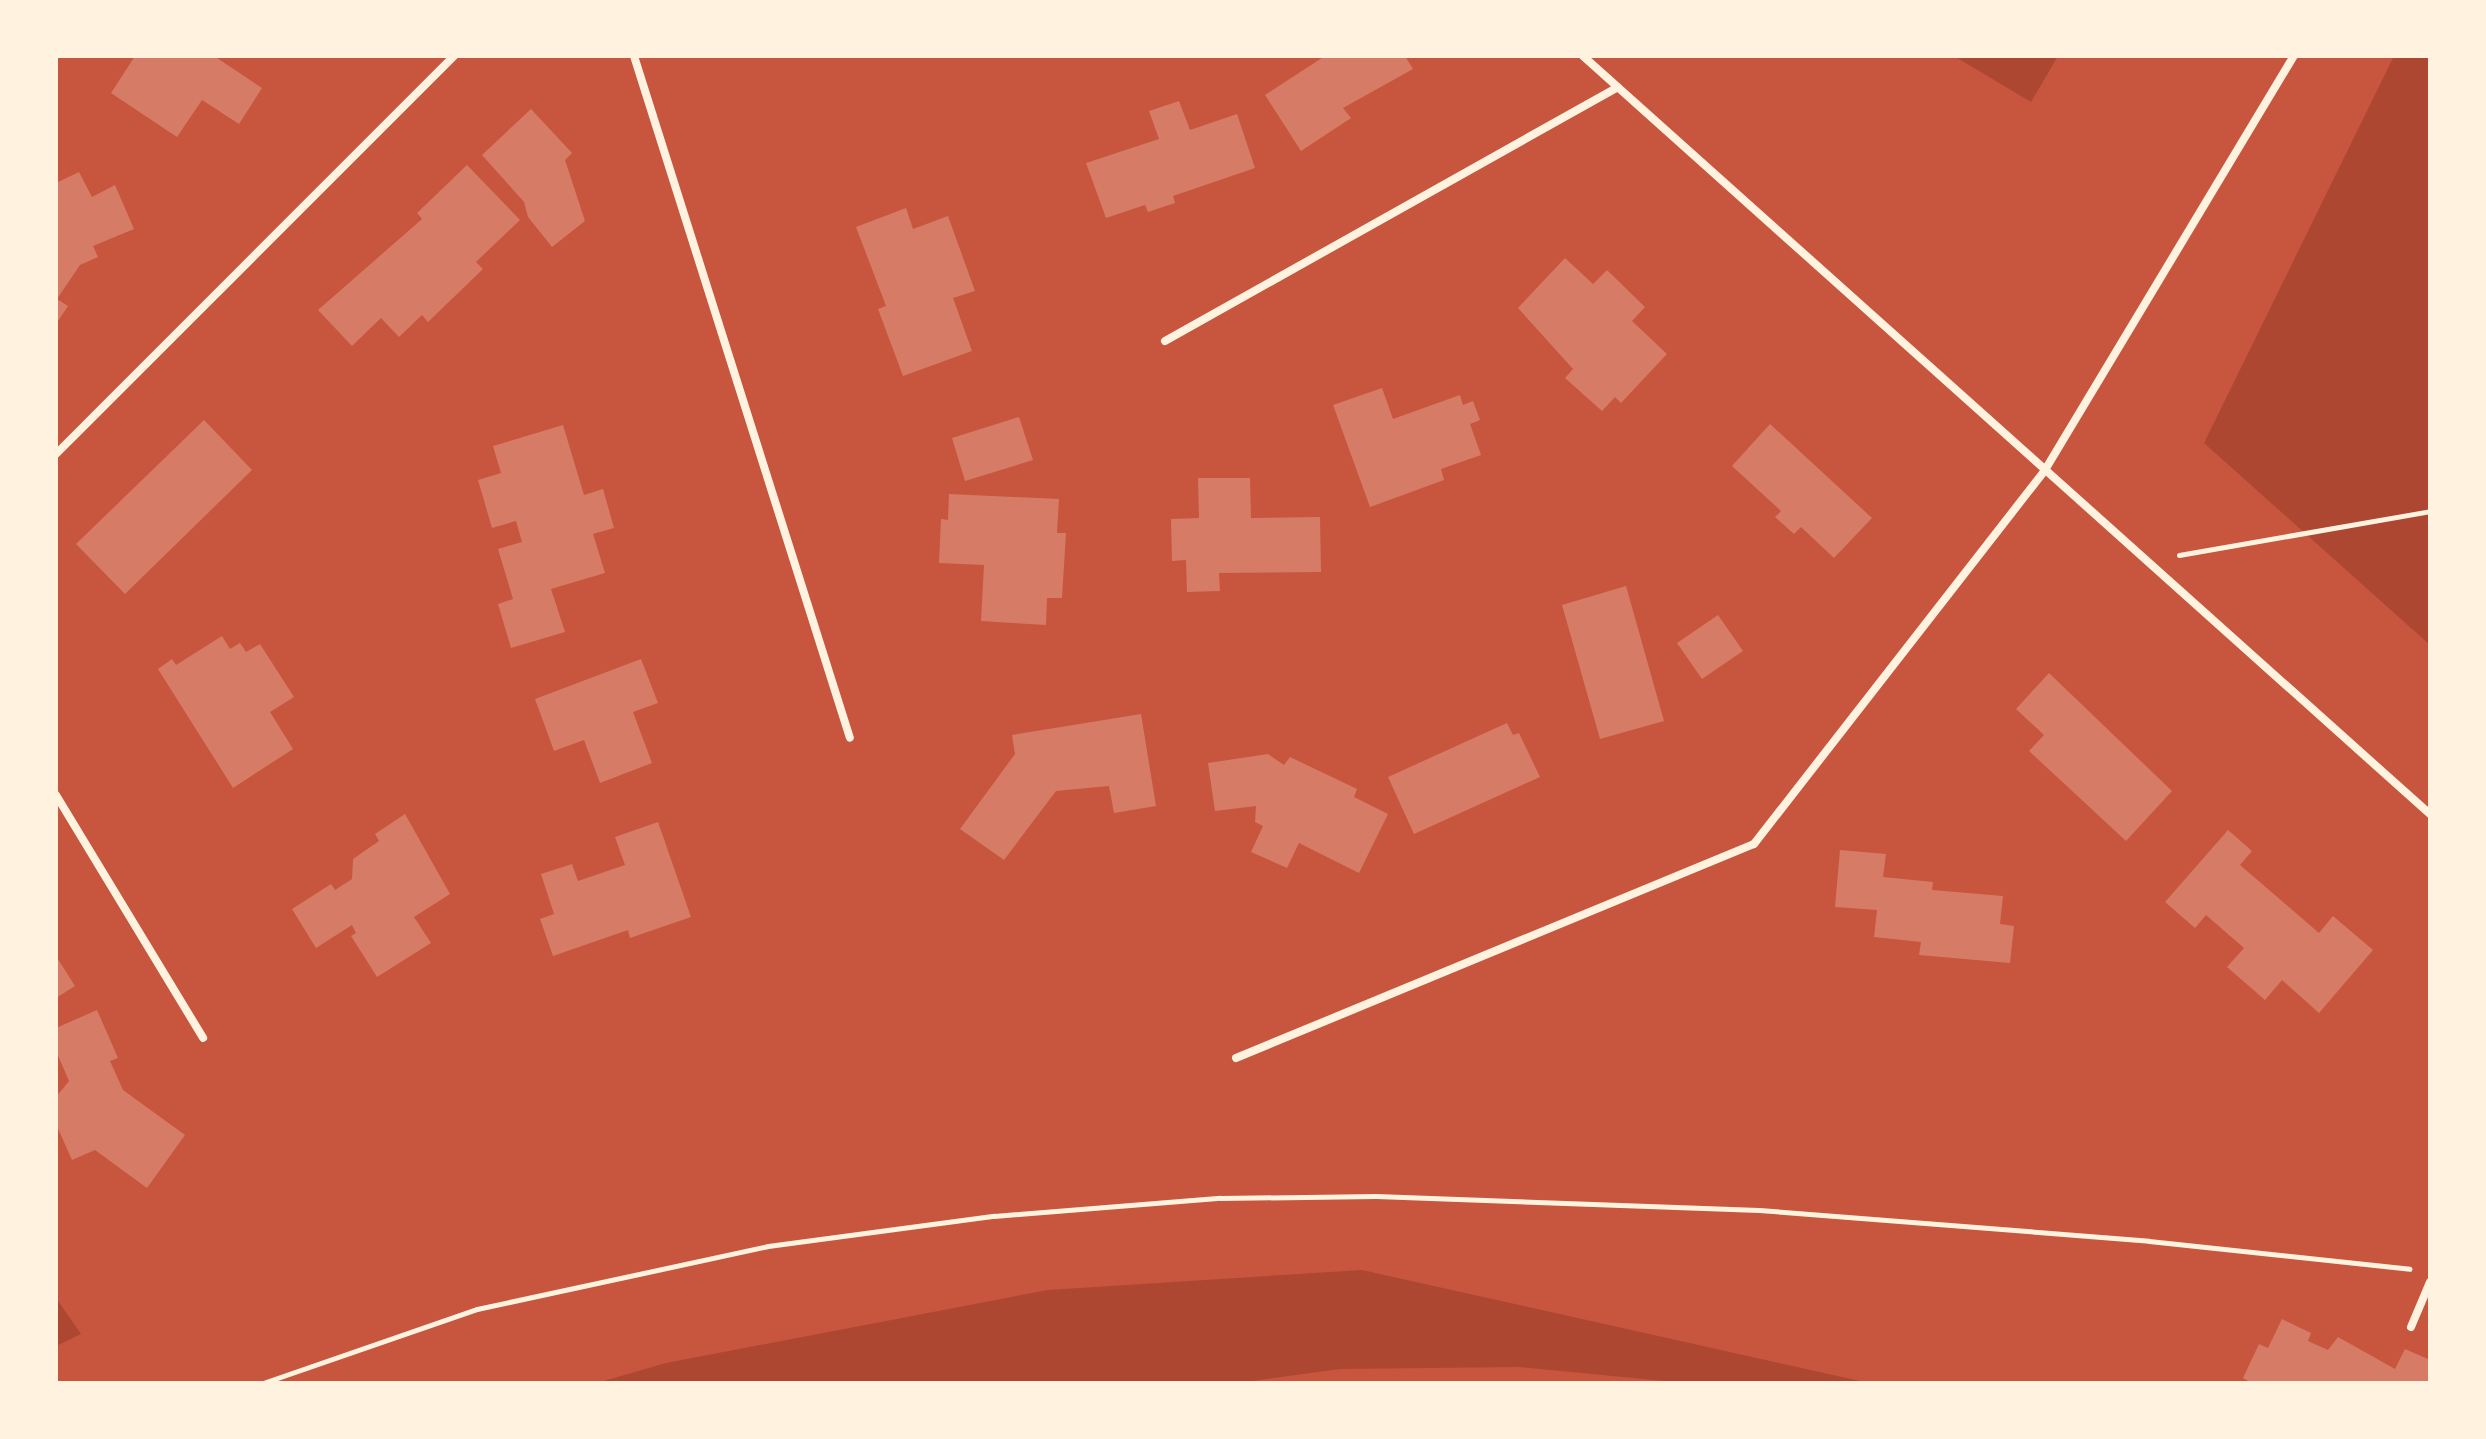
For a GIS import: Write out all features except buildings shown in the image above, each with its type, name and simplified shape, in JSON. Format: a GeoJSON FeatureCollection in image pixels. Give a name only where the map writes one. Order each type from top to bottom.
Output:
{"type":"FeatureCollection","features":[{"type":"Feature","properties":{"kind":"street"},"geometry":{"type":"LineString","coordinates":[[56,454],[454,56]]}},
{"type":"Feature","properties":{"kind":"street"},"geometry":{"type":"LineString","coordinates":[[634,56],[850,738]]}},
{"type":"Feature","properties":{"kind":"street"},"geometry":{"type":"LineString","coordinates":[[1583,56],[2430,814]]}},
{"type":"Feature","properties":{"kind":"street"},"geometry":{"type":"LineString","coordinates":[[1236,1058],[1754,844],[2045,470],[2294,56]]}},
{"type":"Feature","properties":{"kind":"street"},"geometry":{"type":"LineString","coordinates":[[1165,341],[1618,87]]}},
{"type":"Feature","properties":{"kind":"street"},"geometry":{"type":"LineString","coordinates":[[56,795],[203,1038]]}},
{"type":"Feature","properties":{"kind":"street"},"geometry":{"type":"LineString","coordinates":[[2411,1327],[2430,1282]]}},
{"type":"Feature","properties":{"kind":"path"},"geometry":{"type":"LineString","coordinates":[[2147,560],[2430,511]]}},
{"type":"Feature","properties":{"kind":"path"},"geometry":{"type":"LineString","coordinates":[[263,1383],[477,1309],[768,1246],[994,1216],[1220,1198],[1376,1196],[1759,1210],[2149,1241],[2414,1269]]}},
{"type":"Feature","properties":{"kind":"shaded area"},"geometry":{"type":"Polygon","coordinates":[[[1954,56],[2058,56],[2031,102],[1954,56]]]}},
{"type":"Feature","properties":{"kind":"shaded area"},"geometry":{"type":"Polygon","coordinates":[[[2394,56],[2430,56],[2430,645],[2204,443],[2394,56]]]}},
{"type":"Feature","properties":{"kind":"shaded area"},"geometry":{"type":"Polygon","coordinates":[[[1362,1270],[1869,1383],[1685,1383],[1519,1367],[1340,1369],[1238,1383],[597,1383],[666,1363],[1048,1290],[1362,1270]]]}},
{"type":"Feature","properties":{"kind":"shaded area"},"geometry":{"type":"Polygon","coordinates":[[[56,1298],[81,1334],[56,1346],[56,1298]]]}}]}
